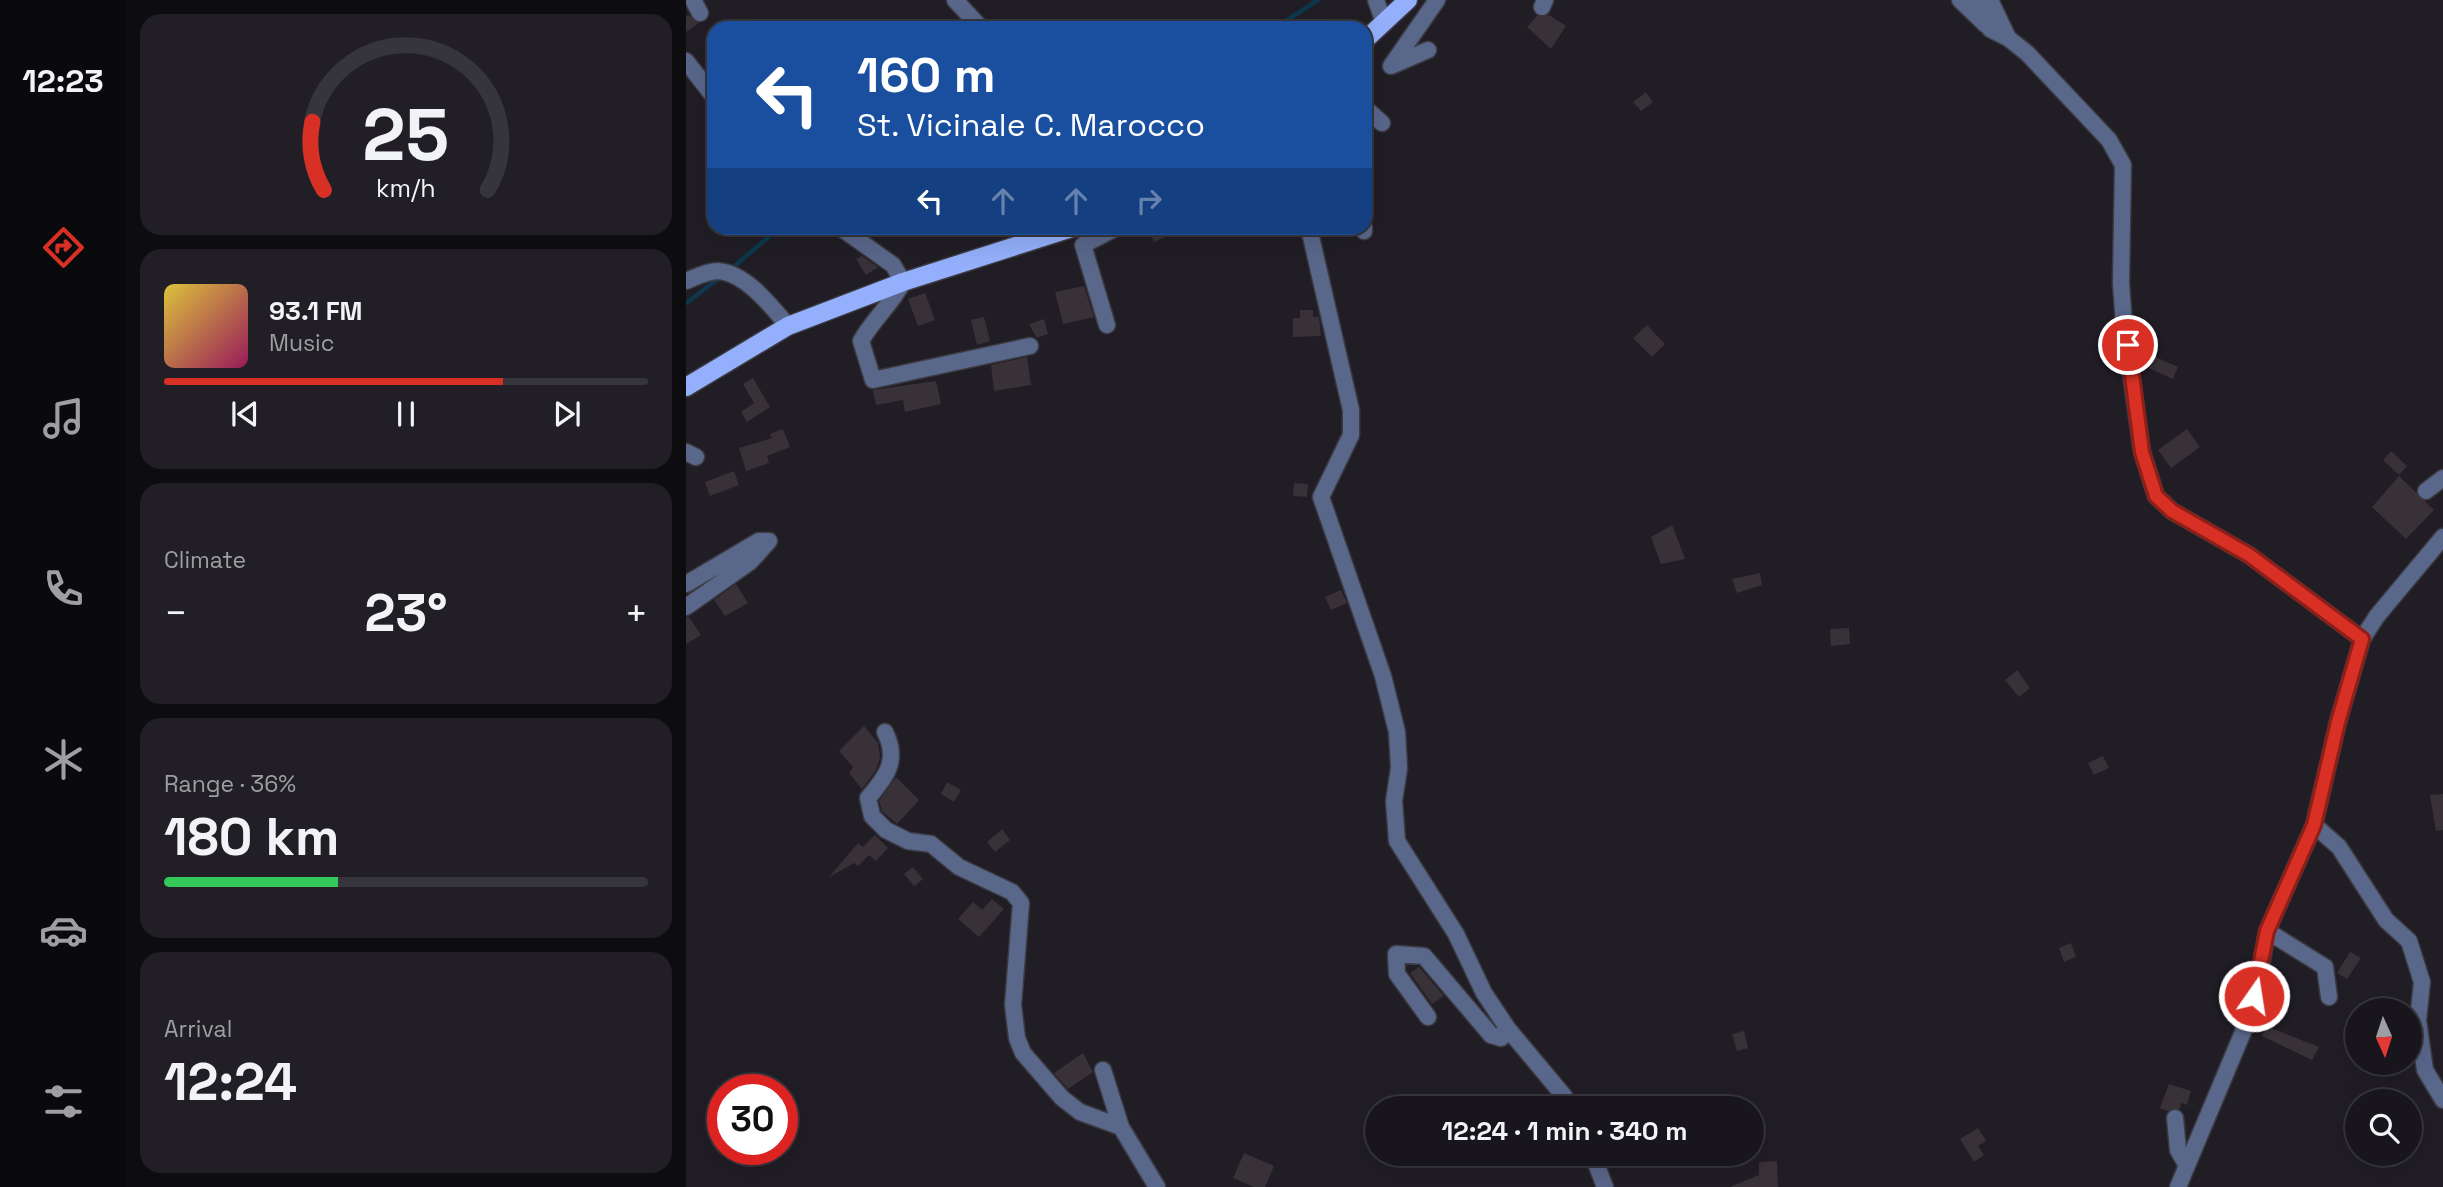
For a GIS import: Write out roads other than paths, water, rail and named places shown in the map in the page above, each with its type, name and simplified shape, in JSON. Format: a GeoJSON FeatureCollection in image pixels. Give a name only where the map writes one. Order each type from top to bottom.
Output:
{"type":"FeatureCollection","features":[{"type":"Feature","properties":{"kind":"main road"},"geometry":{"type":"LineString","coordinates":[[1372,34],[1408,0]]}},
{"type":"Feature","properties":{"kind":"main road"},"geometry":{"type":"LineString","coordinates":[[686,387],[788,326],[903,282],[1050,235]]}},
{"type":"Feature","properties":{"kind":"street"},"geometry":{"type":"LineString","coordinates":[[955,0],[974,21]]}},
{"type":"Feature","properties":{"kind":"street"},"geometry":{"type":"LineString","coordinates":[[1376,0],[1384,23]]}},
{"type":"Feature","properties":{"kind":"street"},"geometry":{"type":"LineString","coordinates":[[1428,50],[1391,66],[1437,0]]}},
{"type":"Feature","properties":{"kind":"street"},"geometry":{"type":"LineString","coordinates":[[1960,0],[1990,29],[2008,38],[2027,53],[2109,140],[2123,165],[2121,284],[2124,324],[2142,452],[2156,496],[2172,511],[2249,555],[2362,639]]}},
{"type":"Feature","properties":{"kind":"street"},"geometry":{"type":"LineString","coordinates":[[1978,0],[1990,29]]}},
{"type":"Feature","properties":{"kind":"street"},"geometry":{"type":"LineString","coordinates":[[1990,0],[2008,38]]}},
{"type":"Feature","properties":{"kind":"street"},"geometry":{"type":"LineString","coordinates":[[686,61],[707,88]]}},
{"type":"Feature","properties":{"kind":"street"},"geometry":{"type":"LineString","coordinates":[[1372,114],[1382,123]]}},
{"type":"Feature","properties":{"kind":"street"},"geometry":{"type":"LineString","coordinates":[[851,235],[893,265],[903,282],[892,303],[870,324],[861,341],[873,380],[1030,346]]}},
{"type":"Feature","properties":{"kind":"street"},"geometry":{"type":"LineString","coordinates":[[1102,235],[1083,245],[1107,325]]}},
{"type":"Feature","properties":{"kind":"street"},"geometry":{"type":"LineString","coordinates":[[1311,235],[1351,411],[1351,435],[1321,497],[1383,676],[1397,732],[1399,768],[1394,801],[1397,841],[1456,934],[1484,993],[1508,1029],[1564,1096]]}},
{"type":"Feature","properties":{"kind":"street"},"geometry":{"type":"LineString","coordinates":[[686,281],[718,271],[731,275],[767,302],[788,326]]}},
{"type":"Feature","properties":{"kind":"street"},"geometry":{"type":"LineString","coordinates":[[2426,491],[2443,478]]}},
{"type":"Feature","properties":{"kind":"street"},"geometry":{"type":"LineString","coordinates":[[2178,1187],[2243,1032],[2259,978],[2267,931],[2314,825],[2338,722],[2362,639],[2443,537]]}},
{"type":"Feature","properties":{"kind":"street"},"geometry":{"type":"LineString","coordinates":[[686,584],[759,541],[769,541],[750,562],[686,607]]}},
{"type":"Feature","properties":{"kind":"street"},"geometry":{"type":"LineString","coordinates":[[885,732],[892,747],[890,768],[868,798],[872,816],[886,830],[908,841],[931,844],[959,867],[1012,892],[1021,903],[1013,1005],[1017,1038],[1023,1053],[1062,1098],[1080,1112],[1121,1127]]}},
{"type":"Feature","properties":{"kind":"street"},"geometry":{"type":"LineString","coordinates":[[2314,825],[2339,847],[2386,920],[2409,941],[2422,982],[2418,1020],[2425,1070],[2443,1100]]}},
{"type":"Feature","properties":{"kind":"street"},"geometry":{"type":"LineString","coordinates":[[2267,931],[2325,967],[2329,998]]}},
{"type":"Feature","properties":{"kind":"street"},"geometry":{"type":"LineString","coordinates":[[1428,1017],[1397,974],[1396,954],[1424,956],[1491,1034],[1501,1038],[1508,1029]]}},
{"type":"Feature","properties":{"kind":"street"},"geometry":{"type":"LineString","coordinates":[[1103,1070],[1121,1127],[1157,1187]]}},
{"type":"Feature","properties":{"kind":"street"},"geometry":{"type":"LineString","coordinates":[[2175,1118],[2178,1150],[2186,1164]]}},
{"type":"Feature","properties":{"kind":"street"},"geometry":{"type":"LineString","coordinates":[[1597,1166],[1605,1187]]}},
{"type":"Feature","properties":{"kind":"waterway"},"geometry":{"type":"LineString","coordinates":[[1286,21],[1318,0]]}},
{"type":"Feature","properties":{"kind":"waterway"},"geometry":{"type":"LineString","coordinates":[[731,269],[771,235]]}},
{"type":"Feature","properties":{"kind":"waterway"},"geometry":{"type":"LineString","coordinates":[[686,303],[722,276]]}}]}
